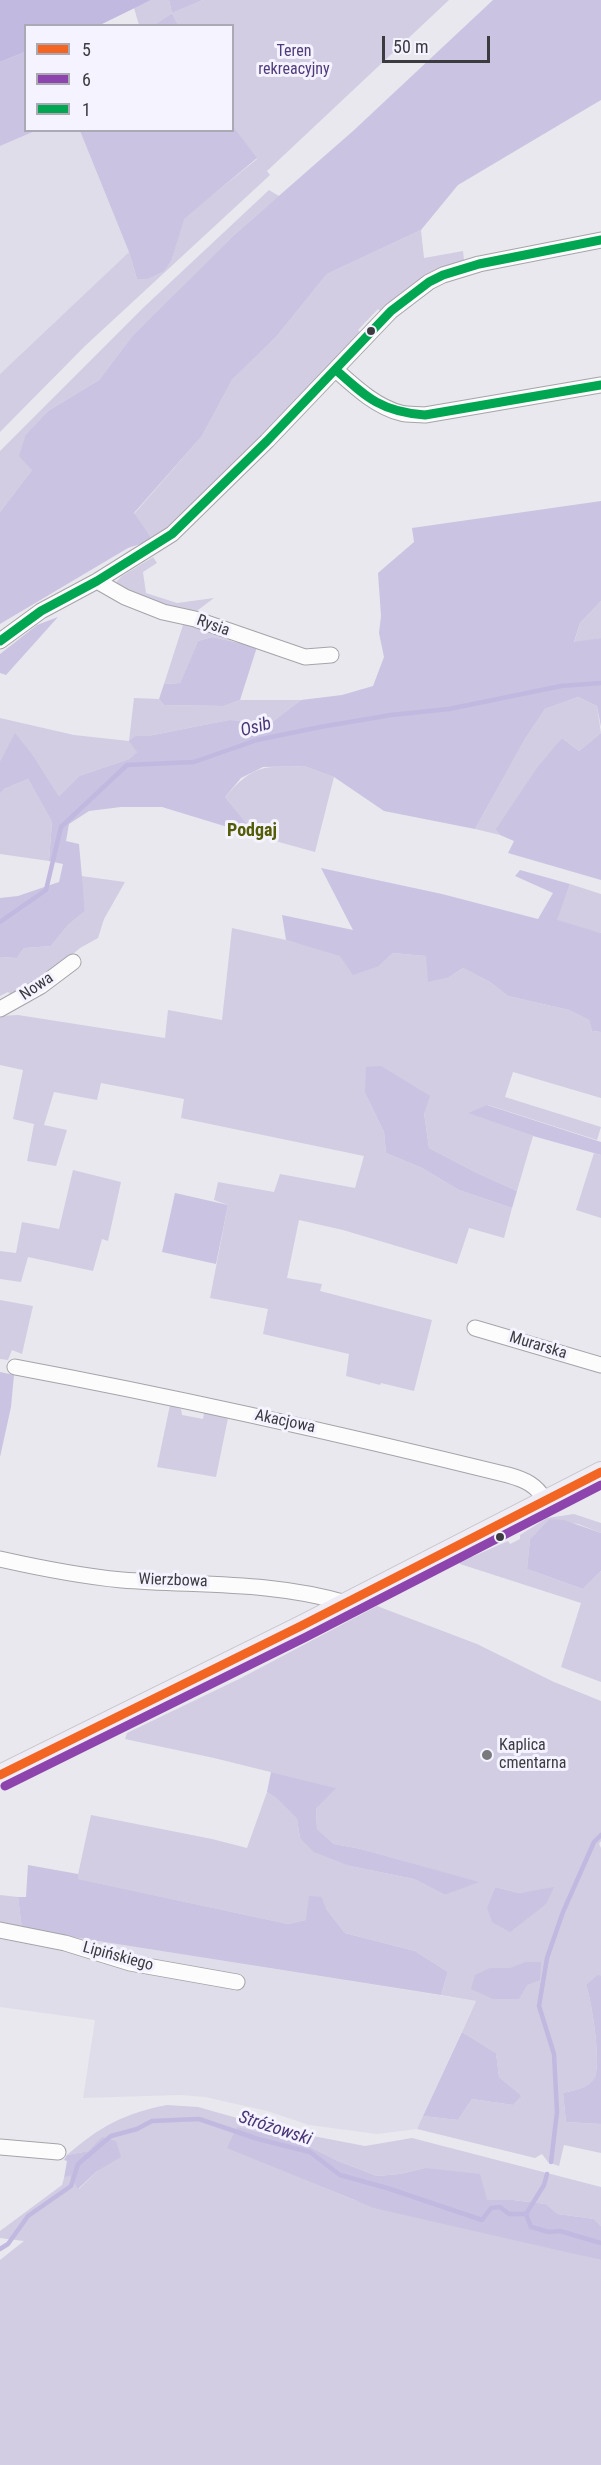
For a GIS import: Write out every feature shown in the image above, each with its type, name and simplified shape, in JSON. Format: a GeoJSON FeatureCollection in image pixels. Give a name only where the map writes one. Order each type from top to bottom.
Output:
{"type":"FeatureCollection","features":[{"type":"Feature","properties":{"kind":"main road"},"geometry":{"type":"LineString","coordinates":[[0,1775],[346,1603],[601,1472]]}},
{"type":"Feature","properties":{"kind":"street"},"geometry":{"type":"LineString","coordinates":[[0,641],[25,621],[98,581],[172,534],[336,370],[391,311],[429,282],[443,275],[479,264],[601,240]]}},
{"type":"Feature","properties":{"kind":"street"},"geometry":{"type":"LineString","coordinates":[[336,370],[373,400],[386,407],[401,413],[425,415],[601,385]]}},
{"type":"Feature","properties":{"kind":"street","name":"Rysia"},"geometry":{"type":"LineString","coordinates":[[98,581],[124,597],[163,612],[195,619],[305,657],[332,655]]}},
{"type":"Feature","properties":{"kind":"street","name":"Nowa"},"geometry":{"type":"LineString","coordinates":[[0,1009],[41,986],[73,962]]}},
{"type":"Feature","properties":{"kind":"street","name":"Murarska"},"geometry":{"type":"LineString","coordinates":[[475,1328],[601,1365]]}},
{"type":"Feature","properties":{"kind":"street","name":"Akacjowa"},"geometry":{"type":"LineString","coordinates":[[15,1367],[163,1395],[376,1442],[508,1475],[525,1480],[538,1488],[545,1500]]}},
{"type":"Feature","properties":{"kind":"street","name":"Wierzbowa"},"geometry":{"type":"LineString","coordinates":[[0,1558],[68,1573],[123,1580],[265,1587],[297,1591],[346,1603]]}},
{"type":"Feature","properties":{"kind":"street","name":"Lipińskiego"},"geometry":{"type":"LineString","coordinates":[[0,1930],[65,1943],[130,1963],[237,1982]]}},
{"type":"Feature","properties":{"kind":"street"},"geometry":{"type":"LineString","coordinates":[[0,2147],[58,2152]]}},
{"type":"Feature","properties":{"kind":"shaded area"},"geometry":{"type":"Polygon","coordinates":[[[0,0],[151,0],[102,24],[24,24],[24,52],[0,62],[0,0]]]}},
{"type":"Feature","properties":{"kind":"shaded area"},"geometry":{"type":"Polygon","coordinates":[[[169,0],[203,0],[172,13],[169,0]]]}},
{"type":"Feature","properties":{"kind":"shaded area"},"geometry":{"type":"Polygon","coordinates":[[[493,0],[601,0],[601,100],[458,185],[421,230],[327,274],[276,337],[232,380],[202,436],[134,513],[153,540],[128,548],[0,624],[0,512],[32,470],[19,456],[26,434],[48,411],[99,380],[133,335],[233,236],[353,131],[493,0]]]}},
{"type":"Feature","properties":{"kind":"shaded area"},"geometry":{"type":"Polygon","coordinates":[[[172,13],[178,24],[156,24],[172,13]]]}},
{"type":"Feature","properties":{"kind":"shaded area"},"geometry":{"type":"Polygon","coordinates":[[[24,52],[24,132],[33,132],[0,146],[0,62],[24,52]]]}},
{"type":"Feature","properties":{"kind":"shaded area"},"geometry":{"type":"Polygon","coordinates":[[[234,127],[257,158],[184,219],[172,259],[164,271],[147,279],[137,279],[129,252],[80,132],[234,132],[234,127]]]}},
{"type":"Feature","properties":{"kind":"shaded area"},"geometry":{"type":"Polygon","coordinates":[[[33,132],[80,132],[129,252],[0,374],[0,146],[33,132]]]}},
{"type":"Feature","properties":{"kind":"shaded area"},"geometry":{"type":"Polygon","coordinates":[[[601,501],[601,601],[580,623],[574,642],[601,638],[601,727],[597,706],[578,697],[545,709],[525,739],[475,829],[384,811],[334,777],[304,766],[263,767],[241,778],[225,797],[257,836],[162,807],[121,807],[89,811],[69,824],[66,841],[79,844],[85,911],[68,925],[51,946],[24,948],[17,958],[0,957],[0,898],[18,896],[59,882],[63,864],[49,861],[52,822],[28,779],[4,789],[0,794],[0,761],[15,733],[33,755],[59,796],[79,776],[129,759],[137,752],[129,741],[136,736],[148,736],[229,720],[272,722],[301,700],[342,695],[373,686],[384,657],[379,633],[381,616],[378,573],[414,542],[412,528],[601,501]]]}},
{"type":"Feature","properties":{"kind":"shaded area"},"geometry":{"type":"Polygon","coordinates":[[[58,617],[6,675],[0,673],[0,654],[37,625],[58,617]]]}},
{"type":"Feature","properties":{"kind":"shaded area"},"geometry":{"type":"Polygon","coordinates":[[[212,637],[257,647],[240,700],[224,706],[164,705],[159,699],[164,684],[180,683],[198,641],[212,637]]]}},
{"type":"Feature","properties":{"kind":"shaded area"},"geometry":{"type":"Polygon","coordinates":[[[601,733],[601,880],[508,853],[514,841],[500,835],[496,829],[537,768],[562,738],[579,751],[601,733]]]}},
{"type":"Feature","properties":{"kind":"shaded area"},"geometry":{"type":"Polygon","coordinates":[[[321,868],[442,894],[538,919],[553,893],[515,876],[520,870],[570,884],[557,920],[601,933],[601,1032],[592,1031],[589,1020],[569,1010],[508,996],[490,982],[463,968],[449,977],[428,982],[426,956],[393,953],[379,966],[353,975],[340,956],[286,940],[282,915],[353,930],[321,868]]]}},
{"type":"Feature","properties":{"kind":"shaded area"},"geometry":{"type":"Polygon","coordinates":[[[381,1066],[430,1096],[424,1113],[429,1148],[517,1191],[512,1208],[459,1190],[422,1168],[386,1153],[384,1132],[365,1093],[366,1067],[381,1066]]]}},
{"type":"Feature","properties":{"kind":"shaded area"},"geometry":{"type":"Polygon","coordinates":[[[487,1105],[601,1142],[601,1155],[533,1136],[468,1113],[487,1105]]]}},
{"type":"Feature","properties":{"kind":"shaded area"},"geometry":{"type":"Polygon","coordinates":[[[175,1193],[228,1205],[216,1264],[162,1252],[175,1193]]]}},
{"type":"Feature","properties":{"kind":"shaded area"},"geometry":{"type":"Polygon","coordinates":[[[0,1372],[14,1375],[11,1407],[0,1457],[0,1372]]]}},
{"type":"Feature","properties":{"kind":"shaded area"},"geometry":{"type":"Polygon","coordinates":[[[549,1519],[564,1520],[601,1533],[601,1571],[583,1589],[527,1569],[530,1539],[549,1519]]]}},
{"type":"Feature","properties":{"kind":"shaded area"},"geometry":{"type":"Polygon","coordinates":[[[271,1772],[336,1788],[316,1809],[317,1829],[334,1844],[361,1849],[479,1882],[445,1895],[414,1879],[350,1866],[314,1852],[300,1838],[297,1819],[267,1792],[271,1772]]]}},
{"type":"Feature","properties":{"kind":"shaded area"},"geometry":{"type":"Polygon","coordinates":[[[28,1865],[78,1874],[78,1879],[288,1924],[306,1920],[309,1896],[322,1897],[327,1910],[345,1933],[415,1951],[448,1972],[441,1995],[22,1929],[18,1897],[26,1897],[28,1865]]]}},
{"type":"Feature","properties":{"kind":"shaded area"},"geometry":{"type":"Polygon","coordinates":[[[495,1887],[519,1893],[554,1887],[546,1904],[510,1932],[492,1922],[487,1907],[495,1887]]]}},
{"type":"Feature","properties":{"kind":"shaded area"},"geometry":{"type":"Polygon","coordinates":[[[0,1925],[476,2001],[417,2129],[377,2134],[309,2125],[267,2111],[205,2097],[180,2095],[83,2098],[95,2020],[0,2007],[0,1925]]]}},
{"type":"Feature","properties":{"kind":"shaded area"},"geometry":{"type":"Polygon","coordinates":[[[526,1962],[541,1962],[540,1980],[527,1985],[519,1999],[493,1999],[471,1989],[475,1975],[490,1968],[510,1968],[526,1962]]]}},
{"type":"Feature","properties":{"kind":"shaded area"},"geometry":{"type":"Polygon","coordinates":[[[598,1975],[601,1976],[601,2124],[566,2122],[563,2093],[585,2087],[595,2077],[597,2069],[595,2031],[586,1985],[598,1975]]]}},
{"type":"Feature","properties":{"kind":"shaded area"},"geometry":{"type":"Polygon","coordinates":[[[462,2032],[496,2053],[499,2077],[522,2096],[513,2105],[472,2099],[458,2120],[423,2116],[462,2032]]]}},
{"type":"Feature","properties":{"kind":"shaded area"},"geometry":{"type":"Polygon","coordinates":[[[237,2127],[304,2144],[338,2161],[377,2176],[400,2174],[425,2168],[480,2174],[487,2200],[546,2204],[558,2214],[594,2219],[601,2226],[601,2260],[374,2208],[227,2148],[237,2127]]]}},
{"type":"Feature","properties":{"kind":"shaded area"},"geometry":{"type":"Polygon","coordinates":[[[102,2137],[116,2141],[121,2157],[97,2171],[78,2189],[70,2175],[64,2178],[67,2161],[64,2160],[67,2155],[89,2151],[102,2137]]]}},
{"type":"Feature","properties":{"kind":"green space"},"geometry":{"type":"Polygon","coordinates":[[[151,0],[169,0],[172,13],[156,24],[139,24],[134,8],[151,0]]]}},
{"type":"Feature","properties":{"kind":"green space","name":"Teren rekreacyjny"},"geometry":{"type":"Polygon","coordinates":[[[203,0],[449,0],[267,171],[270,175],[85,346],[0,432],[0,374],[129,252],[137,279],[172,259],[183,219],[257,159],[234,127],[234,24],[178,24],[172,13],[203,0]]]}},
{"type":"Feature","properties":{"kind":"green space"},"geometry":{"type":"Polygon","coordinates":[[[269,190],[279,196],[233,236],[133,335],[99,380],[48,411],[26,434],[32,470],[0,512],[0,451],[144,307],[269,190]]]}},
{"type":"Feature","properties":{"kind":"green space"},"geometry":{"type":"Polygon","coordinates":[[[421,230],[424,258],[463,251],[464,260],[410,287],[382,313],[378,309],[358,330],[361,334],[187,513],[153,540],[134,514],[202,436],[232,380],[276,337],[327,274],[421,230]]]}},
{"type":"Feature","properties":{"kind":"green space"},"geometry":{"type":"Polygon","coordinates":[[[153,557],[157,563],[143,572],[146,593],[177,603],[214,598],[194,613],[142,600],[116,582],[153,557]]]}},
{"type":"Feature","properties":{"kind":"green space"},"geometry":{"type":"Polygon","coordinates":[[[601,601],[601,638],[574,643],[580,623],[601,601]]]}},
{"type":"Feature","properties":{"kind":"green space"},"geometry":{"type":"Polygon","coordinates":[[[191,624],[234,642],[212,637],[198,641],[180,683],[164,684],[183,625],[191,624]]]}},
{"type":"Feature","properties":{"kind":"green space"},"geometry":{"type":"Polygon","coordinates":[[[578,697],[597,706],[601,733],[579,751],[562,738],[497,828],[500,835],[475,829],[525,739],[545,709],[578,697]]]}},
{"type":"Feature","properties":{"kind":"green space"},"geometry":{"type":"Polygon","coordinates":[[[134,698],[159,699],[164,705],[224,706],[240,700],[301,700],[272,722],[229,720],[148,736],[136,736],[137,752],[129,759],[79,776],[59,796],[33,755],[15,734],[0,761],[0,718],[74,735],[129,741],[134,698]]]}},
{"type":"Feature","properties":{"kind":"green space"},"geometry":{"type":"Polygon","coordinates":[[[304,766],[334,777],[315,852],[257,836],[225,797],[252,773],[268,768],[304,766]]]}},
{"type":"Feature","properties":{"kind":"green space"},"geometry":{"type":"Polygon","coordinates":[[[28,779],[52,822],[49,861],[0,854],[0,794],[4,789],[28,779]]]}},
{"type":"Feature","properties":{"kind":"green space"},"geometry":{"type":"Polygon","coordinates":[[[81,876],[125,882],[104,919],[98,938],[80,948],[48,975],[14,997],[8,992],[0,996],[0,957],[17,958],[24,948],[51,946],[68,925],[85,911],[81,876]]]}},
{"type":"Feature","properties":{"kind":"green space"},"geometry":{"type":"Polygon","coordinates":[[[570,884],[601,894],[601,933],[556,921],[570,884]]]}},
{"type":"Feature","properties":{"kind":"green space"},"geometry":{"type":"Polygon","coordinates":[[[232,928],[286,940],[379,966],[393,953],[426,956],[449,977],[463,968],[490,982],[508,996],[569,1010],[589,1020],[592,1031],[601,1032],[601,1098],[513,1072],[505,1097],[601,1127],[597,1140],[488,1105],[469,1113],[533,1136],[517,1191],[429,1148],[424,1113],[365,1093],[384,1132],[386,1153],[422,1168],[459,1190],[512,1208],[504,1238],[469,1228],[457,1264],[343,1230],[299,1220],[287,1278],[322,1284],[320,1291],[432,1320],[414,1391],[346,1376],[349,1354],[263,1334],[268,1309],[210,1298],[228,1205],[214,1200],[218,1182],[274,1192],[280,1174],[355,1188],[364,1156],[181,1118],[184,1099],[101,1083],[97,1100],[54,1092],[44,1125],[67,1130],[56,1166],[27,1161],[34,1124],[13,1119],[23,1070],[0,1065],[0,1016],[18,1015],[165,1038],[168,1010],[222,1020],[232,928]]]}},
{"type":"Feature","properties":{"kind":"green space"},"geometry":{"type":"Polygon","coordinates":[[[594,1153],[601,1155],[601,1218],[576,1210],[594,1153]]]}},
{"type":"Feature","properties":{"kind":"green space"},"geometry":{"type":"Polygon","coordinates":[[[73,1170],[121,1182],[108,1241],[102,1239],[93,1271],[28,1257],[21,1282],[0,1279],[0,1251],[16,1253],[22,1222],[59,1229],[73,1170]]]}},
{"type":"Feature","properties":{"kind":"green space"},"geometry":{"type":"Polygon","coordinates":[[[0,1300],[33,1306],[22,1354],[12,1350],[8,1360],[0,1359],[0,1300]]]}},
{"type":"Feature","properties":{"kind":"green space"},"geometry":{"type":"Polygon","coordinates":[[[170,1405],[181,1409],[182,1415],[203,1419],[204,1413],[228,1418],[216,1477],[157,1467],[170,1405]]]}},
{"type":"Feature","properties":{"kind":"green space"},"geometry":{"type":"Polygon","coordinates":[[[574,1514],[601,1523],[601,1533],[578,1524],[549,1519],[530,1539],[527,1569],[583,1589],[601,1571],[601,1682],[561,1667],[581,1603],[460,1564],[460,1560],[508,1541],[510,1544],[520,1539],[520,1535],[547,1518],[574,1514]]]}},
{"type":"Feature","properties":{"kind":"green space"},"geometry":{"type":"Polygon","coordinates":[[[377,1606],[477,1644],[554,1682],[601,1701],[601,1841],[599,1844],[601,1848],[601,1976],[586,1985],[595,2031],[597,2069],[593,2081],[589,2084],[563,2093],[566,2122],[601,2124],[601,2153],[564,2145],[559,2166],[548,2162],[542,2154],[535,2158],[417,2129],[423,2116],[458,2120],[472,2099],[513,2105],[522,2096],[499,2077],[496,2053],[462,2032],[476,2001],[441,1995],[448,1972],[415,1951],[345,1933],[327,1910],[322,1897],[306,1920],[288,1924],[77,1879],[91,1815],[247,1848],[267,1792],[297,1819],[300,1838],[350,1866],[414,1879],[445,1895],[477,1882],[361,1849],[334,1844],[317,1829],[316,1809],[335,1788],[125,1739],[127,1733],[241,1678],[377,1606]],[[495,1887],[487,1907],[554,1888],[519,1893],[495,1887]]]}},
{"type":"Feature","properties":{"kind":"green space"},"geometry":{"type":"Polygon","coordinates":[[[0,1895],[18,1897],[22,1929],[0,1925],[0,1895]]]}},
{"type":"Feature","properties":{"kind":"green space"},"geometry":{"type":"Polygon","coordinates":[[[167,2105],[198,2107],[276,2129],[365,2146],[412,2138],[601,2187],[601,2226],[594,2219],[558,2214],[546,2204],[487,2200],[425,2168],[400,2174],[377,2176],[338,2161],[304,2144],[227,2147],[354,2200],[601,2260],[601,2465],[0,2465],[0,2260],[24,2241],[0,2238],[0,2231],[62,2185],[64,2178],[70,2174],[79,2189],[97,2171],[89,2151],[67,2155],[79,2145],[125,2117],[167,2105]]]}},
{"type":"Feature","properties":{"kind":"waterway","name":"Osib"},"geometry":{"type":"LineString","coordinates":[[0,922],[46,890],[61,827],[127,765],[194,762],[257,740],[320,727],[391,715],[449,709],[561,686],[601,683]]}},
{"type":"Feature","properties":{"kind":"waterway"},"geometry":{"type":"LineString","coordinates":[[551,2162],[557,2112],[554,2054],[539,2006],[547,1958],[563,1912],[594,1842],[601,1835]]}},
{"type":"Feature","properties":{"kind":"waterway","name":"Stróżowski"},"geometry":{"type":"LineString","coordinates":[[0,2249],[8,2244],[28,2216],[71,2186],[78,2164],[111,2136],[137,2129],[152,2121],[199,2119],[258,2139],[310,2152],[340,2175],[387,2188],[482,2220],[491,2208],[500,2207],[509,2214],[526,2214],[531,2227],[549,2232],[560,2231],[601,2243]]}},
{"type":"Feature","properties":{"kind":"waterway"},"geometry":{"type":"LineString","coordinates":[[526,2214],[544,2185],[547,2174]]}},
{"type":"Feature","properties":{"kind":"transit line","name":"1"},"geometry":{"type":"LineString","coordinates":[[0,641],[41,611],[97,581],[172,534],[267,441],[391,311],[429,282],[443,275],[479,264],[601,240]]}},
{"type":"Feature","properties":{"kind":"transit line","name":"1"},"geometry":{"type":"LineString","coordinates":[[336,370],[376,402],[397,411],[425,415],[601,385]]}},
{"type":"Feature","properties":{"kind":"transit line","name":"5"},"geometry":{"type":"LineString","coordinates":[[0,1775],[301,1626],[601,1472]]}},
{"type":"Feature","properties":{"kind":"transit line","name":"6"},"geometry":{"type":"LineString","coordinates":[[5,1786],[306,1637],[601,1485]]}},
{"type":"Feature","properties":{"kind":"place","name":"Kaplica cmentarna"},"geometry":{"type":"Point","coordinates":[487,1755]}},
{"type":"Feature","properties":{"kind":"district","name":"Podgaj"},"geometry":{"type":"Point","coordinates":[252,831]}}]}
